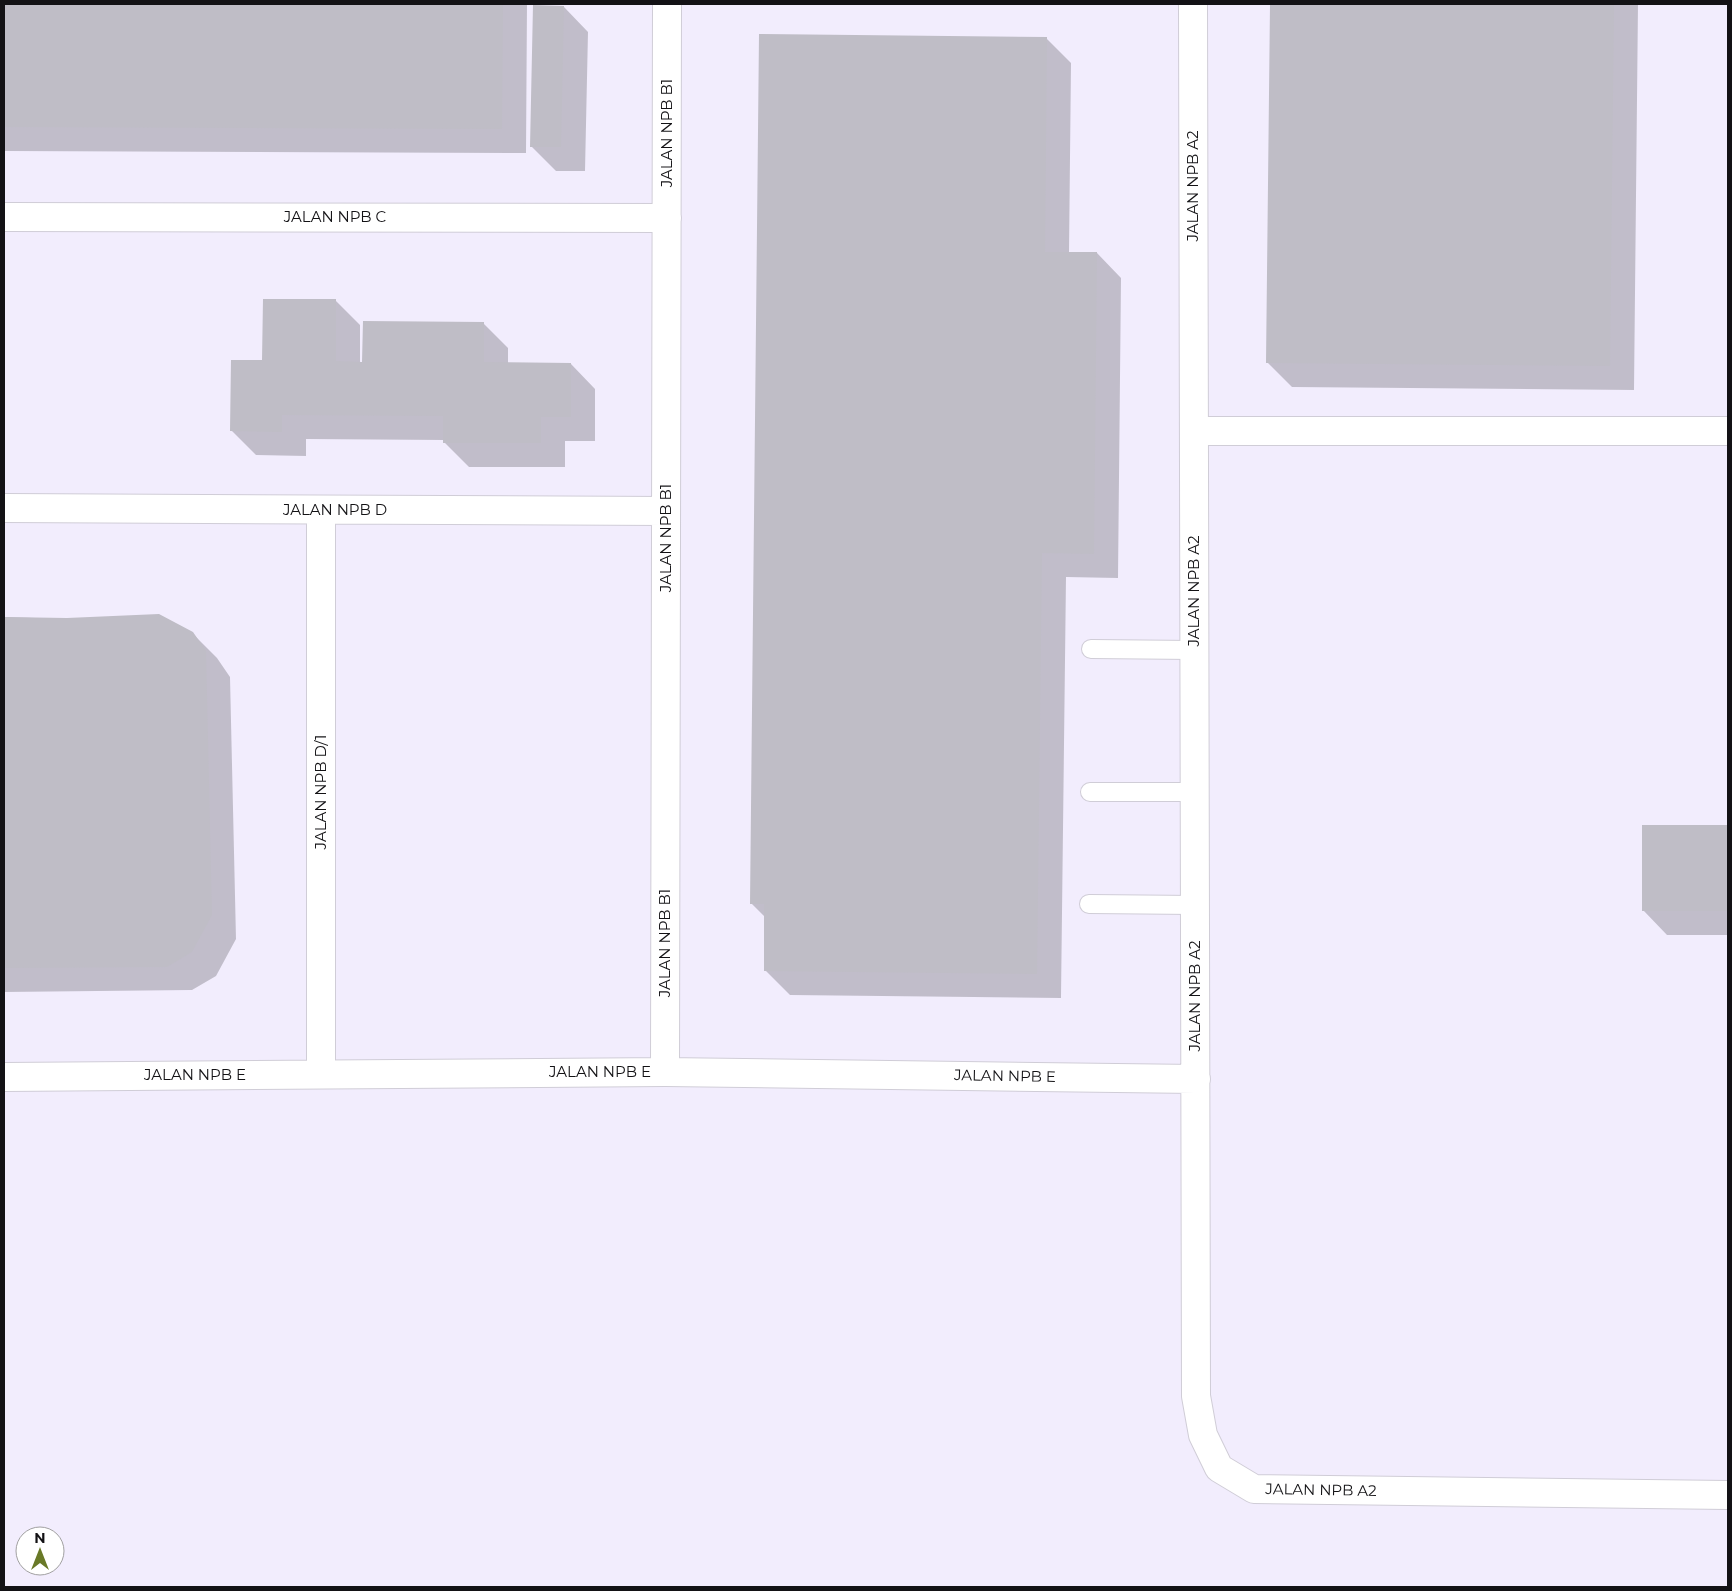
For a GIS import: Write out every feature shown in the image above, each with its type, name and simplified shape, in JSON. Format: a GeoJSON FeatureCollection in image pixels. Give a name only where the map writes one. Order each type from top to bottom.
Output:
{"type":"FeatureCollection","features":[{"type":"Feature","properties":{"kind":"street","name":"JALAN NPB B1"},"geometry":{"type":"LineString","coordinates":[[665,1072],[667,4]]}},
{"type":"Feature","properties":{"kind":"street","name":"JALAN NPB A2"},"geometry":{"type":"LineString","coordinates":[[1193,4],[1196,1396],[1203,1435],[1219,1468],[1254,1489],[1728,1495]]}},
{"type":"Feature","properties":{"kind":"street","name":"JALAN NPB C"},"geometry":{"type":"LineString","coordinates":[[4,217],[667,218]]}},
{"type":"Feature","properties":{"kind":"street"},"geometry":{"type":"LineString","coordinates":[[1194,430],[1728,430]]}},
{"type":"Feature","properties":{"kind":"street","name":"JALAN NPB D"},"geometry":{"type":"LineString","coordinates":[[4,508],[666,511]]}},
{"type":"Feature","properties":{"kind":"street","name":"JALAN NPB D/1"},"geometry":{"type":"LineString","coordinates":[[321,510],[321,1074]]}},
{"type":"Feature","properties":{"kind":"street","name":"JALAN NPB E"},"geometry":{"type":"LineString","coordinates":[[4,1077],[665,1072],[1196,1079]]}},
{"type":"Feature","properties":{"kind":"lane"},"geometry":{"type":"LineString","coordinates":[[1091,649],[1194,650]]}},
{"type":"Feature","properties":{"kind":"lane"},"geometry":{"type":"LineString","coordinates":[[1090,792],[1194,792]]}},
{"type":"Feature","properties":{"kind":"lane"},"geometry":{"type":"LineString","coordinates":[[1089,904],[1195,905]]}},
{"type":"Feature","properties":{"kind":"shaded area"},"geometry":{"type":"Polygon","coordinates":[[[4,4],[1728,4],[1728,1587],[4,1587],[4,4]]]}},
{"type":"Feature","properties":{"kind":"building"},"geometry":{"type":"Polygon","coordinates":[[[4,4],[503,4],[502,129],[4,127],[4,4]]]}},
{"type":"Feature","properties":{"kind":"building"},"geometry":{"type":"Polygon","coordinates":[[[1270,4],[1614,4],[1610,366],[1266,363],[1270,4]]]}},
{"type":"Feature","properties":{"kind":"building"},"geometry":{"type":"Polygon","coordinates":[[[533,5],[564,6],[561,147],[530,147],[533,5]]]}},
{"type":"Feature","properties":{"kind":"building"},"geometry":{"type":"Polygon","coordinates":[[[759,34],[1047,37],[1045,252],[1097,252],[1094,554],[1042,553],[1037,974],[764,971],[764,904],[750,904],[759,34]]]}},
{"type":"Feature","properties":{"kind":"building"},"geometry":{"type":"Polygon","coordinates":[[[263,299],[336,299],[336,361],[362,362],[363,321],[484,322],[484,362],[571,363],[571,417],[541,417],[541,443],[443,443],[443,416],[282,415],[282,432],[230,431],[231,360],[262,360],[263,299]]]}},
{"type":"Feature","properties":{"kind":"building"},"geometry":{"type":"Polygon","coordinates":[[[159,614],[193,632],[206,651],[212,915],[192,952],[167,967],[4,968],[4,617],[67,618],[159,614]]]}},
{"type":"Feature","properties":{"kind":"building"},"geometry":{"type":"Polygon","coordinates":[[[1642,825],[1728,825],[1728,911],[1642,911],[1642,825]]]}}]}
